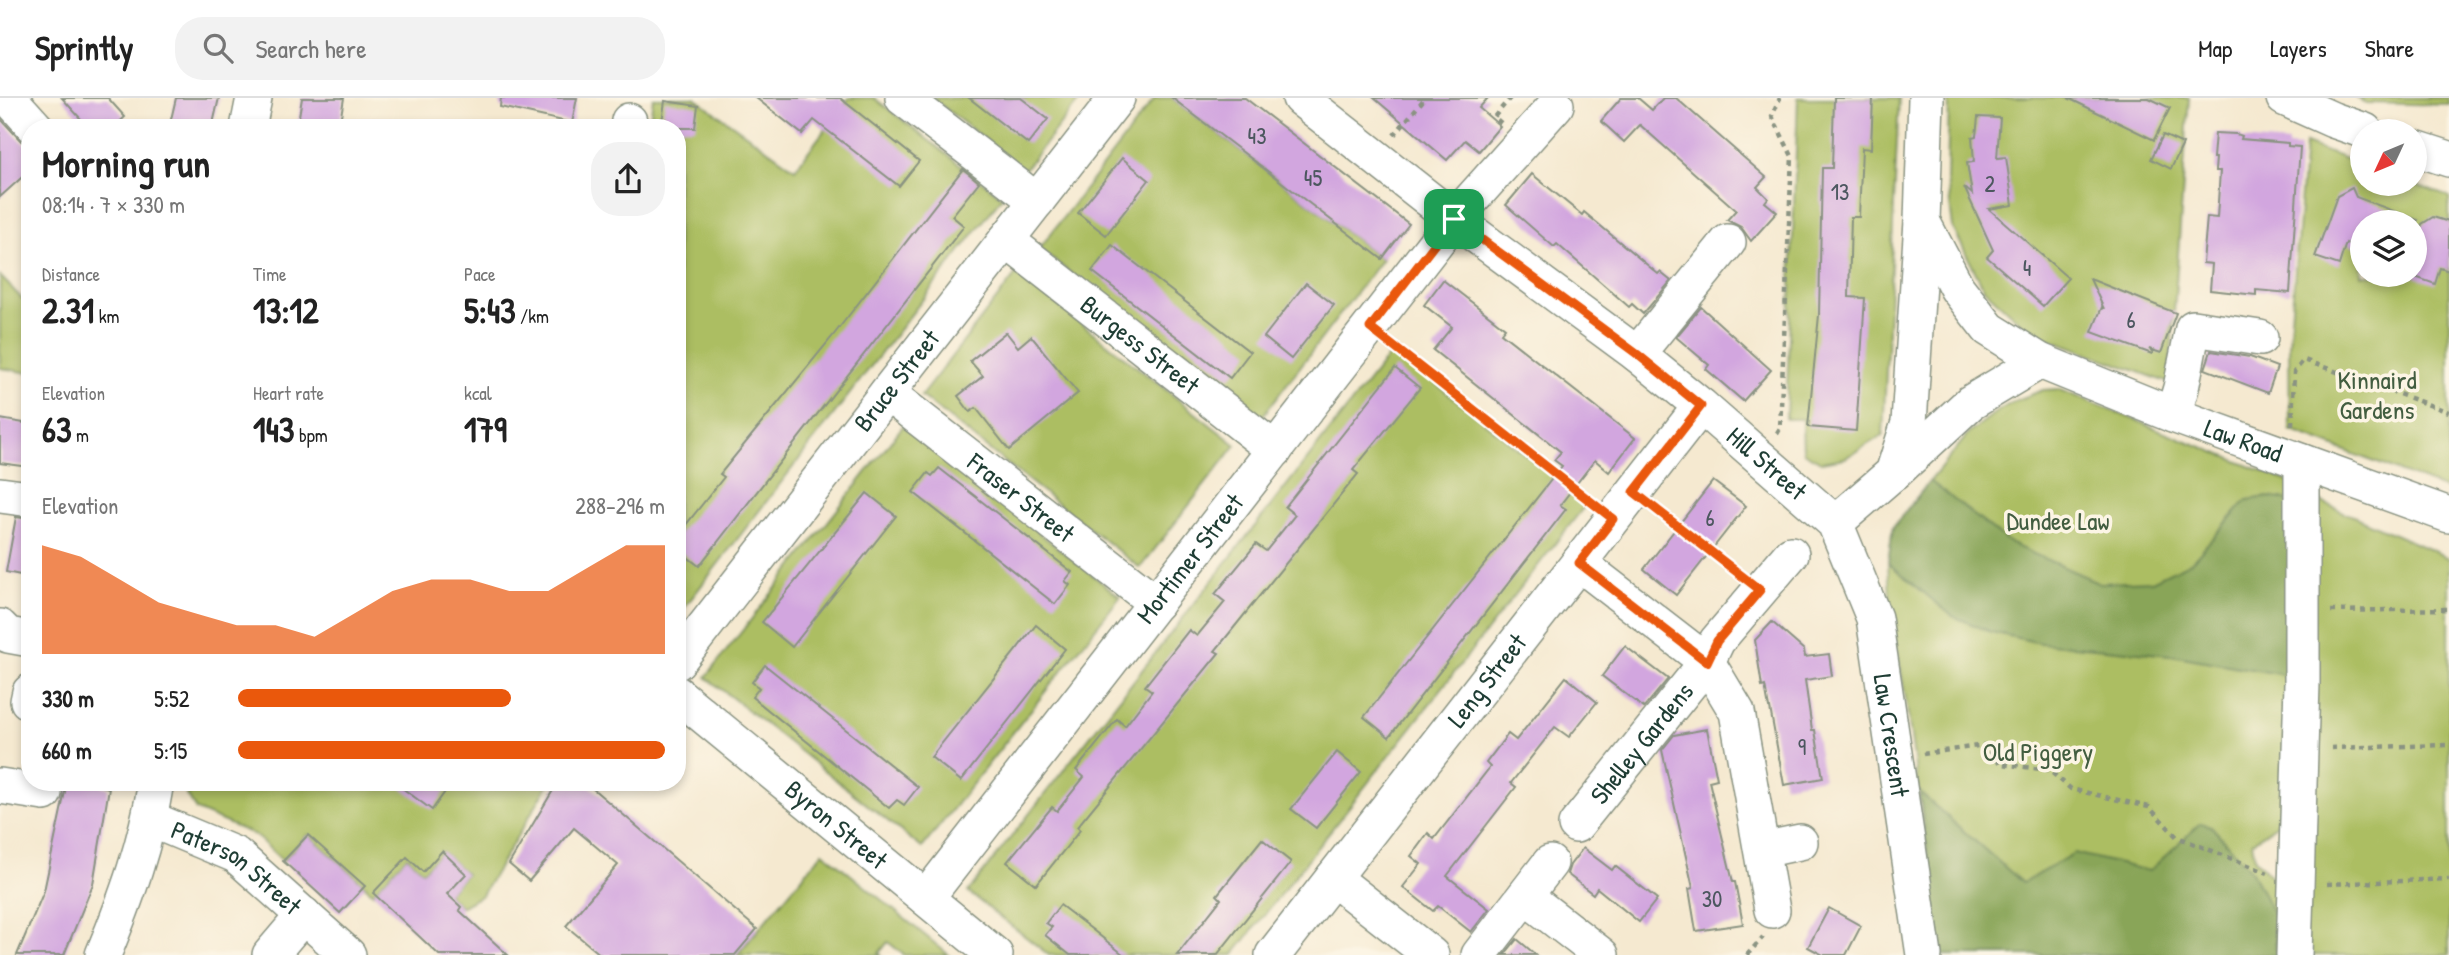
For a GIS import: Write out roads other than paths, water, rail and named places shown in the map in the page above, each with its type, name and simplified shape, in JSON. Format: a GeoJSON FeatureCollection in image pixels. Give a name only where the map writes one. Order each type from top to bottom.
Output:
{"type":"FeatureCollection","features":[{"type":"Feature","properties":{"kind":"street"},"geometry":{"type":"LineString","coordinates":[[9,98],[28,119]]}},
{"type":"Feature","properties":{"kind":"street"},"geometry":{"type":"LineString","coordinates":[[250,119],[254,98]]}},
{"type":"Feature","properties":{"kind":"street"},"geometry":{"type":"LineString","coordinates":[[903,98],[1037,201]]}},
{"type":"Feature","properties":{"kind":"street","name":"Bruce Street"},"geometry":{"type":"LineString","coordinates":[[686,651],[1116,98]]}},
{"type":"Feature","properties":{"kind":"street","name":"Hill Street"},"geometry":{"type":"LineString","coordinates":[[1300,98],[1454,219],[1637,354],[1835,523]]}},
{"type":"Feature","properties":{"kind":"street","name":"Law Road"},"geometry":{"type":"LineString","coordinates":[[1893,473],[1909,423],[1922,221],[1926,98]]}},
{"type":"Feature","properties":{"kind":"street"},"geometry":{"type":"LineString","coordinates":[[2284,98],[2350,126]]}},
{"type":"Feature","properties":{"kind":"street","name":"Mortimer Street"},"geometry":{"type":"LineString","coordinates":[[926,898],[1454,219],[1556,105]]}},
{"type":"Feature","properties":{"kind":"street","name":"Law Road"},"geometry":{"type":"LineString","coordinates":[[1922,221],[1957,288],[1989,329],[2040,361],[2173,415],[2449,515]]}},
{"type":"Feature","properties":{"kind":"street","name":"Burgess Street"},"geometry":{"type":"LineString","coordinates":[[1006,240],[1275,450]]}},
{"type":"Feature","properties":{"kind":"street"},"geometry":{"type":"LineString","coordinates":[[1637,354],[1728,242]]}},
{"type":"Feature","properties":{"kind":"street"},"geometry":{"type":"LineString","coordinates":[[2173,415],[2193,328],[2260,338]]}},
{"type":"Feature","properties":{"kind":"street"},"geometry":{"type":"LineString","coordinates":[[1835,523],[1970,403],[2040,361]]}},
{"type":"Feature","properties":{"kind":"street","name":"Fraser Street"},"geometry":{"type":"LineString","coordinates":[[887,393],[1156,603]]}},
{"type":"Feature","properties":{"kind":"street","name":"Leng Street"},"geometry":{"type":"LineString","coordinates":[[1273,955],[1701,406]]}},
{"type":"Feature","properties":{"kind":"street"},"geometry":{"type":"LineString","coordinates":[[2293,459],[2302,612],[2294,955]]}},
{"type":"Feature","properties":{"kind":"street"},"geometry":{"type":"LineString","coordinates":[[0,495],[21,498]]}},
{"type":"Feature","properties":{"kind":"street","name":"Law Crescent"},"geometry":{"type":"LineString","coordinates":[[1835,523],[1874,618],[1924,955]]}},
{"type":"Feature","properties":{"kind":"street"},"geometry":{"type":"LineString","coordinates":[[1707,662],[1717,641],[1791,554]]}},
{"type":"Feature","properties":{"kind":"street","name":"Shelley Gardens"},"geometry":{"type":"LineString","coordinates":[[1579,563],[1707,662],[1737,712],[1772,910]]}},
{"type":"Feature","properties":{"kind":"street"},"geometry":{"type":"LineString","coordinates":[[0,626],[8,635],[21,637]]}},
{"type":"Feature","properties":{"kind":"street","name":"Shelley Gardens"},"geometry":{"type":"LineString","coordinates":[[1576,825],[1707,662]]}},
{"type":"Feature","properties":{"kind":"street","name":"Byron Street"},"geometry":{"type":"LineString","coordinates":[[686,701],[995,955]]}},
{"type":"Feature","properties":{"kind":"street"},"geometry":{"type":"LineString","coordinates":[[0,786],[21,789]]}},
{"type":"Feature","properties":{"kind":"street"},"geometry":{"type":"LineString","coordinates":[[31,791],[44,793]]}},
{"type":"Feature","properties":{"kind":"street"},"geometry":{"type":"LineString","coordinates":[[103,955],[131,886],[150,819],[155,791]]}},
{"type":"Feature","properties":{"kind":"street","name":"Paterson Street"},"geometry":{"type":"LineString","coordinates":[[150,819],[236,855],[348,955]]}},
{"type":"Feature","properties":{"kind":"street"},"geometry":{"type":"LineString","coordinates":[[1762,850],[1800,842]]}},
{"type":"Feature","properties":{"kind":"street"},"geometry":{"type":"LineString","coordinates":[[1479,955],[1550,863]]}},
{"type":"Feature","properties":{"kind":"street"},"geometry":{"type":"LineString","coordinates":[[1333,878],[1431,955]]}},
{"type":"Feature","properties":{"kind":"street"},"geometry":{"type":"LineString","coordinates":[[1525,896],[1601,955]]}},
{"type":"Feature","properties":{"kind":"street"},"geometry":{"type":"LineString","coordinates":[[270,955],[304,915]]}},
{"type":"Feature","properties":{"kind":"park label","name":"Kinnaird Gardens"},"geometry":{"type":"Point","coordinates":[2377,395]}},
{"type":"Feature","properties":{"kind":"park label","name":"Dundee Law"},"geometry":{"type":"Point","coordinates":[2058,521]}},
{"type":"Feature","properties":{"kind":"park label","name":"Old Piggery"},"geometry":{"type":"Point","coordinates":[2038,752]}}]}
